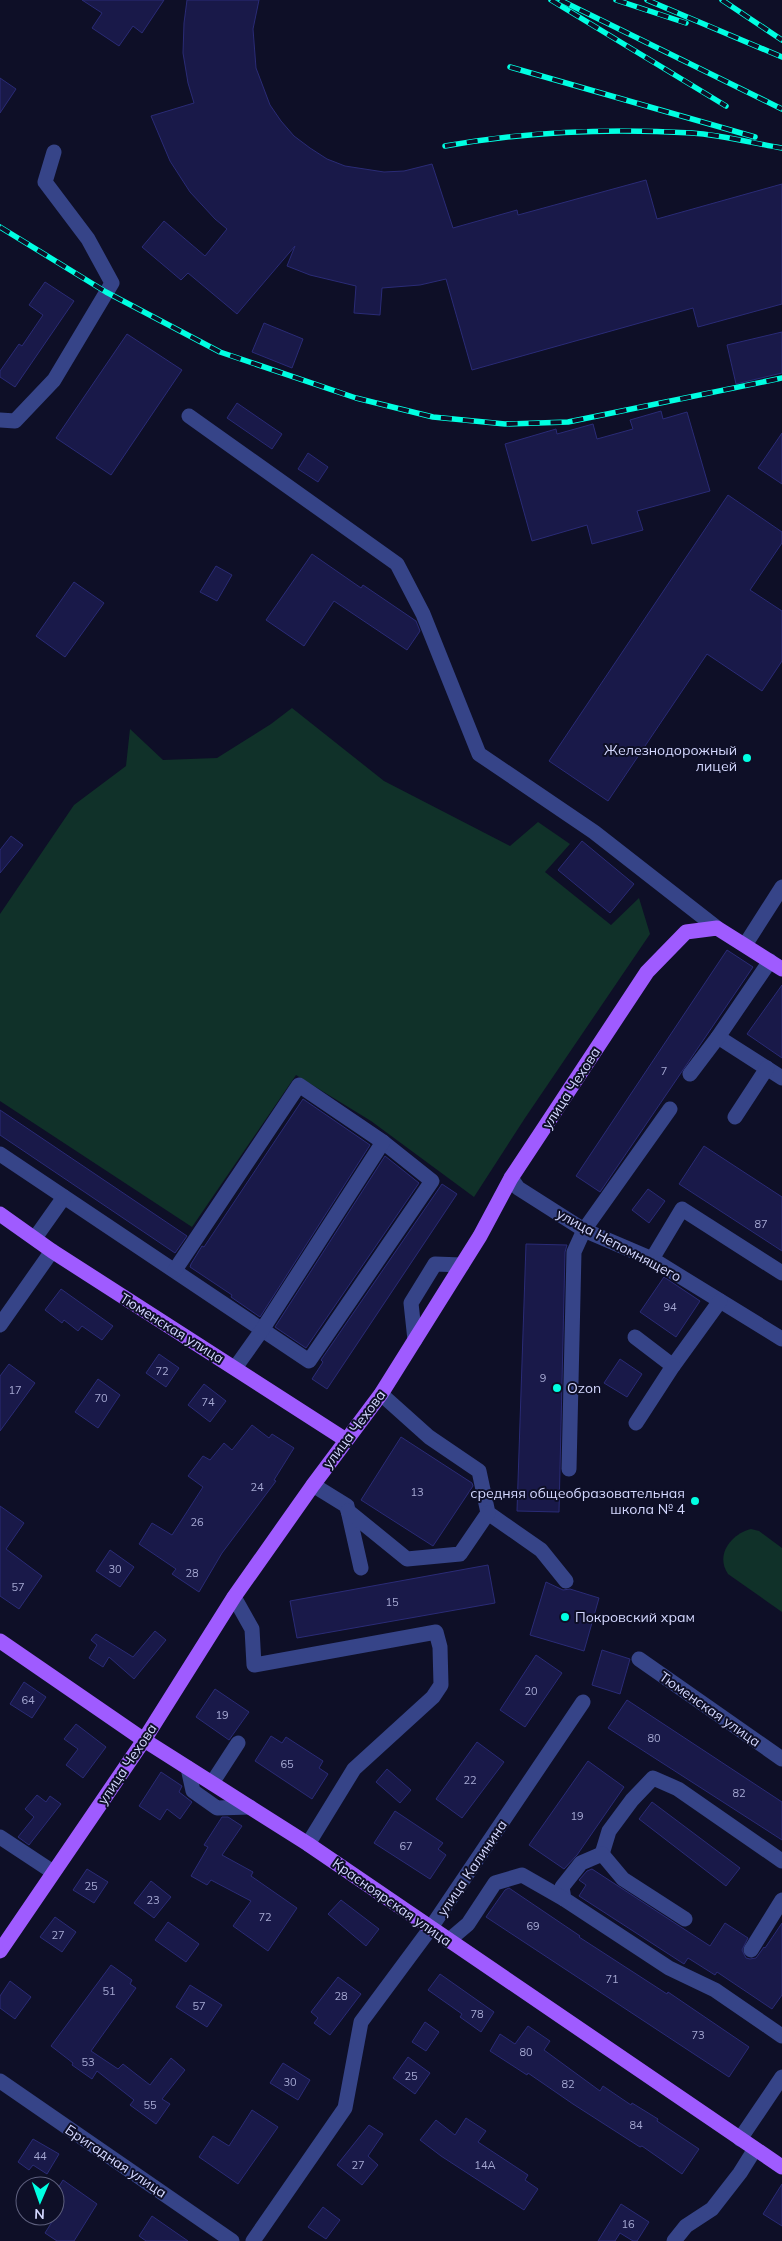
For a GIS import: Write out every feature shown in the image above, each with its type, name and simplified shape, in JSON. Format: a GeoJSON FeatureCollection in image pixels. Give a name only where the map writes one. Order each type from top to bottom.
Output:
{"type":"FeatureCollection","features":[{"type":"Feature","properties":{"kind":"main road"},"geometry":{"type":"LineString","coordinates":[[717,928],[776,965]]}},
{"type":"Feature","properties":{"kind":"main road","name":"улица Чехова"},"geometry":{"type":"LineString","coordinates":[[0,1951],[144,1740],[234,1598],[313,1485],[381,1394],[462,1265],[511,1178],[647,972],[686,932],[717,928]]}},
{"type":"Feature","properties":{"kind":"main road","name":"Тюменская улица"},"geometry":{"type":"LineString","coordinates":[[0,1214],[52,1251],[346,1440]]}},
{"type":"Feature","properties":{"kind":"main road","name":"Красноярская улица"},"geometry":{"type":"LineString","coordinates":[[0,1640],[144,1740],[308,1844],[782,2168]]}},
{"type":"Feature","properties":{"kind":"street"},"geometry":{"type":"LineString","coordinates":[[0,420],[15,421],[54,380],[112,283],[88,239],[44,182],[54,152]]}},
{"type":"Feature","properties":{"kind":"street"},"geometry":{"type":"LineString","coordinates":[[189,416],[397,564],[424,614],[480,754],[594,832],[717,928]]}},
{"type":"Feature","properties":{"kind":"street"},"geometry":{"type":"LineString","coordinates":[[745,945],[782,887]]}},
{"type":"Feature","properties":{"kind":"street"},"geometry":{"type":"LineString","coordinates":[[690,1074],[776,965]]}},
{"type":"Feature","properties":{"kind":"street"},"geometry":{"type":"LineString","coordinates":[[718,1037],[782,1078]]}},
{"type":"Feature","properties":{"kind":"street"},"geometry":{"type":"LineString","coordinates":[[735,1117],[766,1068]]}},
{"type":"Feature","properties":{"kind":"street"},"geometry":{"type":"LineString","coordinates":[[0,1154],[308,1361],[432,1181],[383,1142],[299,1085],[175,1270]]}},
{"type":"Feature","properties":{"kind":"street"},"geometry":{"type":"LineString","coordinates":[[569,1469],[574,1252],[584,1230],[670,1109]]}},
{"type":"Feature","properties":{"kind":"street"},"geometry":{"type":"LineString","coordinates":[[234,1368],[262,1330],[383,1142]]}},
{"type":"Feature","properties":{"kind":"street","name":"улица Непомнящего"},"geometry":{"type":"LineString","coordinates":[[511,1178],[518,1188],[584,1230],[652,1259],[782,1338]]}},
{"type":"Feature","properties":{"kind":"street"},"geometry":{"type":"LineString","coordinates":[[35,1238],[64,1197]]}},
{"type":"Feature","properties":{"kind":"street"},"geometry":{"type":"LineString","coordinates":[[652,1259],[682,1209],[782,1274]]}},
{"type":"Feature","properties":{"kind":"street"},"geometry":{"type":"LineString","coordinates":[[0,1325],[52,1251]]}},
{"type":"Feature","properties":{"kind":"street"},"geometry":{"type":"LineString","coordinates":[[414,1340],[411,1303],[435,1264],[462,1265]]}},
{"type":"Feature","properties":{"kind":"street"},"geometry":{"type":"LineString","coordinates":[[636,1423],[673,1366],[720,1301]]}},
{"type":"Feature","properties":{"kind":"street"},"geometry":{"type":"LineString","coordinates":[[635,1337],[673,1366]]}},
{"type":"Feature","properties":{"kind":"street"},"geometry":{"type":"LineString","coordinates":[[381,1394],[429,1437],[479,1471],[488,1513],[541,1550],[566,1581]]}},
{"type":"Feature","properties":{"kind":"street"},"geometry":{"type":"LineString","coordinates":[[313,1485],[347,1506],[361,1568]]}},
{"type":"Feature","properties":{"kind":"street"},"geometry":{"type":"LineString","coordinates":[[348,1511],[407,1559],[460,1554],[488,1513]]}},
{"type":"Feature","properties":{"kind":"street"},"geometry":{"type":"LineString","coordinates":[[234,1598],[252,1629],[254,1666],[436,1632],[440,1647],[441,1685],[433,1697],[354,1769],[308,1844]]}},
{"type":"Feature","properties":{"kind":"street","name":"Тюменская улица"},"geometry":{"type":"LineString","coordinates":[[639,1659],[782,1759]]}},
{"type":"Feature","properties":{"kind":"street","name":"улица Калинина"},"geometry":{"type":"LineString","coordinates":[[253,2241],[345,2108],[361,2022],[430,1929],[583,1702]]}},
{"type":"Feature","properties":{"kind":"street"},"geometry":{"type":"LineString","coordinates":[[212,1783],[238,1743]]}},
{"type":"Feature","properties":{"kind":"street"},"geometry":{"type":"LineString","coordinates":[[188,1768],[193,1791],[217,1808],[250,1807]]}},
{"type":"Feature","properties":{"kind":"street"},"geometry":{"type":"LineString","coordinates":[[564,1899],[562,1886],[581,1863],[602,1854],[609,1831],[632,1800],[653,1778],[678,1789],[782,1861]]}},
{"type":"Feature","properties":{"kind":"street"},"geometry":{"type":"LineString","coordinates":[[0,1837],[53,1872]]}},
{"type":"Feature","properties":{"kind":"street"},"geometry":{"type":"LineString","coordinates":[[602,1854],[623,1879],[685,1919]]}},
{"type":"Feature","properties":{"kind":"street"},"geometry":{"type":"LineString","coordinates":[[448,1941],[468,1924],[495,1883],[522,1875],[564,1899],[669,1968],[715,1990],[782,2036]]}},
{"type":"Feature","properties":{"kind":"street"},"geometry":{"type":"LineString","coordinates":[[751,1950],[782,1900]]}},
{"type":"Feature","properties":{"kind":"street"},"geometry":{"type":"LineString","coordinates":[[740,2138],[782,2077]]}},
{"type":"Feature","properties":{"kind":"street","name":"Бригадная улица"},"geometry":{"type":"LineString","coordinates":[[0,2081],[232,2241]]}},
{"type":"Feature","properties":{"kind":"street"},"geometry":{"type":"LineString","coordinates":[[674,2241],[686,2226],[712,2210],[740,2173],[755,2149]]}},
{"type":"Feature","properties":{"kind":"green space"},"geometry":{"type":"Polygon","coordinates":[[[292,708],[384,781],[510,846],[538,822],[570,844],[545,872],[611,925],[639,898],[650,934],[525,1118],[474,1197],[371,1121],[296,1075],[192,1227],[0,1101],[0,914],[74,805],[126,766],[130,729],[163,760],[217,758],[271,724],[292,708]]]}},
{"type":"Feature","properties":{"kind":"green space"},"geometry":{"type":"Polygon","coordinates":[[[751,1529],[759,1531],[782,1548],[782,1612],[728,1574],[724,1567],[724,1553],[727,1546],[737,1535],[751,1529]]]}},
{"type":"Feature","properties":{"kind":"building"},"geometry":{"type":"Polygon","coordinates":[[[82,0],[164,0],[142,33],[133,26],[119,46],[92,28],[102,13],[82,0]]]}},
{"type":"Feature","properties":{"kind":"building"},"geometry":{"type":"Polygon","coordinates":[[[187,0],[259,0],[253,29],[256,68],[270,105],[281,121],[294,136],[310,148],[327,159],[345,166],[384,172],[404,171],[432,164],[453,228],[517,210],[518,215],[646,180],[657,219],[782,184],[782,304],[698,327],[693,308],[472,370],[446,279],[420,285],[382,288],[380,315],[354,313],[356,286],[310,275],[287,266],[295,246],[237,314],[188,273],[181,280],[142,247],[164,221],[205,256],[227,229],[190,192],[170,161],[151,116],[194,103],[188,83],[183,53],[187,0]]]}},
{"type":"Feature","properties":{"kind":"building"},"geometry":{"type":"Polygon","coordinates":[[[0,78],[16,89],[0,113],[0,78]]]}},
{"type":"Feature","properties":{"kind":"building"},"geometry":{"type":"Polygon","coordinates":[[[45,282],[74,301],[15,387],[0,377],[0,371],[19,344],[22,346],[43,315],[29,305],[45,282]]]}},
{"type":"Feature","properties":{"kind":"building"},"geometry":{"type":"Polygon","coordinates":[[[264,323],[303,339],[292,368],[252,352],[264,323]]]}},
{"type":"Feature","properties":{"kind":"building"},"geometry":{"type":"Polygon","coordinates":[[[782,332],[782,373],[736,384],[727,345],[782,332]]]}},
{"type":"Feature","properties":{"kind":"building"},"geometry":{"type":"Polygon","coordinates":[[[127,334],[182,370],[111,475],[56,438],[127,334]]]}},
{"type":"Feature","properties":{"kind":"building"},"geometry":{"type":"Polygon","coordinates":[[[237,403],[282,434],[272,449],[227,418],[237,403]]]}},
{"type":"Feature","properties":{"kind":"building"},"geometry":{"type":"Polygon","coordinates":[[[661,411],[663,419],[687,412],[710,491],[637,511],[643,530],[592,544],[587,525],[532,541],[505,444],[556,429],[557,434],[593,424],[597,439],[633,429],[630,420],[661,411]]]}},
{"type":"Feature","properties":{"kind":"building"},"geometry":{"type":"Polygon","coordinates":[[[782,433],[782,484],[758,468],[782,433]]]}},
{"type":"Feature","properties":{"kind":"building"},"geometry":{"type":"Polygon","coordinates":[[[308,453],[328,467],[318,482],[298,469],[308,453]]]}},
{"type":"Feature","properties":{"kind":"building"},"geometry":{"type":"Polygon","coordinates":[[[728,495],[782,532],[782,543],[750,590],[782,611],[782,661],[762,691],[707,654],[608,801],[549,761],[728,495]]]}},
{"type":"Feature","properties":{"kind":"building"},"geometry":{"type":"Polygon","coordinates":[[[312,554],[361,588],[363,585],[416,621],[420,631],[407,650],[334,601],[304,646],[266,620],[312,554]]]}},
{"type":"Feature","properties":{"kind":"building"},"geometry":{"type":"Polygon","coordinates":[[[216,566],[232,575],[217,601],[200,592],[216,566]]]}},
{"type":"Feature","properties":{"kind":"building"},"geometry":{"type":"Polygon","coordinates":[[[74,582],[104,603],[65,657],[36,636],[74,582]]]}},
{"type":"Feature","properties":{"kind":"building"},"geometry":{"type":"Polygon","coordinates":[[[11,836],[23,845],[0,873],[0,850],[11,836]]]}},
{"type":"Feature","properties":{"kind":"building"},"geometry":{"type":"Polygon","coordinates":[[[582,841],[634,884],[610,913],[558,870],[582,841]]]}},
{"type":"Feature","properties":{"kind":"building"},"geometry":{"type":"Polygon","coordinates":[[[727,950],[753,967],[600,1192],[576,1176],[727,950]]]}},
{"type":"Feature","properties":{"kind":"building"},"geometry":{"type":"Polygon","coordinates":[[[782,985],[782,1058],[747,1034],[782,985]]]}},
{"type":"Feature","properties":{"kind":"building"},"geometry":{"type":"Polygon","coordinates":[[[303,1099],[370,1145],[260,1317],[231,1297],[232,1295],[190,1267],[202,1246],[204,1247],[303,1099]]]}},
{"type":"Feature","properties":{"kind":"building"},"geometry":{"type":"Polygon","coordinates":[[[0,1110],[187,1236],[175,1253],[0,1135],[0,1110]]]}},
{"type":"Feature","properties":{"kind":"building"},"geometry":{"type":"Polygon","coordinates":[[[704,1146],[782,1197],[782,1251],[679,1184],[704,1146]]]}},
{"type":"Feature","properties":{"kind":"building"},"geometry":{"type":"Polygon","coordinates":[[[385,1156],[419,1183],[306,1348],[275,1327],[385,1156]]]}},
{"type":"Feature","properties":{"kind":"building"},"geometry":{"type":"Polygon","coordinates":[[[442,1184],[457,1194],[327,1389],[312,1379],[323,1362],[321,1360],[442,1184]]]}},
{"type":"Feature","properties":{"kind":"building"},"geometry":{"type":"Polygon","coordinates":[[[648,1189],[665,1201],[649,1223],[632,1210],[648,1189]]]}},
{"type":"Feature","properties":{"kind":"building"},"geometry":{"type":"Polygon","coordinates":[[[526,1244],[567,1245],[565,1252],[559,1512],[517,1511],[526,1244]]]}},
{"type":"Feature","properties":{"kind":"building"},"geometry":{"type":"Polygon","coordinates":[[[664,1277],[700,1301],[676,1337],[640,1312],[664,1277]]]}},
{"type":"Feature","properties":{"kind":"building"},"geometry":{"type":"Polygon","coordinates":[[[61,1289],[113,1326],[102,1340],[82,1326],[78,1331],[64,1320],[62,1323],[45,1310],[61,1289]]]}},
{"type":"Feature","properties":{"kind":"building"},"geometry":{"type":"Polygon","coordinates":[[[159,1354],[179,1368],[166,1387],[146,1373],[159,1354]]]}},
{"type":"Feature","properties":{"kind":"building"},"geometry":{"type":"Polygon","coordinates":[[[620,1359],[642,1374],[627,1397],[604,1383],[620,1359]]]}},
{"type":"Feature","properties":{"kind":"building"},"geometry":{"type":"Polygon","coordinates":[[[9,1364],[35,1383],[0,1431],[0,1376],[9,1364]]]}},
{"type":"Feature","properties":{"kind":"building"},"geometry":{"type":"Polygon","coordinates":[[[98,1379],[120,1395],[98,1428],[75,1412],[98,1379]]]}},
{"type":"Feature","properties":{"kind":"building"},"geometry":{"type":"Polygon","coordinates":[[[204,1384],[226,1401],[210,1422],[188,1405],[204,1384]]]}},
{"type":"Feature","properties":{"kind":"building"},"geometry":{"type":"Polygon","coordinates":[[[252,1425],[269,1438],[272,1434],[294,1448],[274,1480],[276,1481],[222,1553],[199,1592],[172,1574],[176,1569],[139,1544],[152,1523],[172,1535],[203,1487],[188,1476],[203,1456],[210,1460],[224,1443],[232,1450],[252,1425]]]}},
{"type":"Feature","properties":{"kind":"building"},"geometry":{"type":"Polygon","coordinates":[[[401,1437],[472,1483],[473,1486],[433,1546],[361,1500],[401,1437]]]}},
{"type":"Feature","properties":{"kind":"building"},"geometry":{"type":"Polygon","coordinates":[[[0,1506],[24,1523],[6,1549],[42,1576],[19,1609],[0,1596],[0,1506]]]}},
{"type":"Feature","properties":{"kind":"building"},"geometry":{"type":"Polygon","coordinates":[[[110,1550],[134,1567],[120,1587],[96,1571],[110,1550]]]}},
{"type":"Feature","properties":{"kind":"building"},"geometry":{"type":"Polygon","coordinates":[[[488,1565],[495,1603],[297,1638],[290,1601],[488,1565]]]}},
{"type":"Feature","properties":{"kind":"building","name":"Покровский храм"},"geometry":{"type":"Polygon","coordinates":[[[546,1582],[563,1590],[570,1589],[599,1598],[584,1651],[530,1635],[546,1582]]]}},
{"type":"Feature","properties":{"kind":"building"},"geometry":{"type":"Polygon","coordinates":[[[155,1631],[166,1640],[134,1679],[109,1657],[103,1667],[89,1658],[97,1645],[91,1640],[96,1634],[133,1657],[155,1631]]]}},
{"type":"Feature","properties":{"kind":"building"},"geometry":{"type":"Polygon","coordinates":[[[602,1650],[630,1659],[620,1694],[592,1685],[602,1650]]]}},
{"type":"Feature","properties":{"kind":"building"},"geometry":{"type":"Polygon","coordinates":[[[536,1655],[562,1673],[525,1727],[500,1710],[536,1655]]]}},
{"type":"Feature","properties":{"kind":"building"},"geometry":{"type":"Polygon","coordinates":[[[24,1682],[46,1697],[32,1718],[10,1704],[24,1682]]]}},
{"type":"Feature","properties":{"kind":"building"},"geometry":{"type":"Polygon","coordinates":[[[215,1689],[249,1712],[229,1740],[196,1717],[215,1689]]]}},
{"type":"Feature","properties":{"kind":"building"},"geometry":{"type":"Polygon","coordinates":[[[627,1700],[782,1802],[782,1840],[608,1728],[627,1700]]]}},
{"type":"Feature","properties":{"kind":"building"},"geometry":{"type":"Polygon","coordinates":[[[76,1724],[106,1747],[83,1778],[66,1765],[78,1749],[64,1739],[76,1724]]]}},
{"type":"Feature","properties":{"kind":"building"},"geometry":{"type":"Polygon","coordinates":[[[271,1736],[282,1743],[286,1737],[323,1761],[319,1768],[328,1774],[312,1799],[255,1761],[271,1736]]]}},
{"type":"Feature","properties":{"kind":"building"},"geometry":{"type":"Polygon","coordinates":[[[477,1742],[504,1762],[462,1818],[436,1799],[477,1742]]]}},
{"type":"Feature","properties":{"kind":"building"},"geometry":{"type":"Polygon","coordinates":[[[588,1761],[624,1787],[577,1855],[564,1869],[529,1845],[588,1761]]]}},
{"type":"Feature","properties":{"kind":"building"},"geometry":{"type":"Polygon","coordinates":[[[387,1769],[411,1790],[400,1803],[376,1782],[387,1769]]]}},
{"type":"Feature","properties":{"kind":"building"},"geometry":{"type":"Polygon","coordinates":[[[161,1772],[182,1786],[179,1792],[192,1802],[180,1819],[167,1809],[160,1820],[139,1806],[161,1772]]]}},
{"type":"Feature","properties":{"kind":"building"},"geometry":{"type":"Polygon","coordinates":[[[37,1795],[46,1802],[50,1796],[61,1804],[29,1845],[18,1837],[34,1817],[25,1809],[37,1795]]]}},
{"type":"Feature","properties":{"kind":"building"},"geometry":{"type":"Polygon","coordinates":[[[652,1802],[740,1868],[726,1886],[639,1819],[652,1802]]]}},
{"type":"Feature","properties":{"kind":"building"},"geometry":{"type":"Polygon","coordinates":[[[395,1811],[443,1843],[438,1849],[446,1855],[430,1879],[374,1843],[395,1811]]]}},
{"type":"Feature","properties":{"kind":"building"},"geometry":{"type":"Polygon","coordinates":[[[222,1817],[228,1817],[242,1826],[222,1855],[253,1872],[251,1876],[297,1908],[268,1951],[233,1926],[251,1901],[211,1880],[207,1885],[191,1876],[208,1847],[204,1845],[222,1817]]]}},
{"type":"Feature","properties":{"kind":"building"},"geometry":{"type":"Polygon","coordinates":[[[87,1869],[108,1882],[94,1903],[73,1890],[87,1869]]]}},
{"type":"Feature","properties":{"kind":"building"},"geometry":{"type":"Polygon","coordinates":[[[592,1869],[710,1946],[725,1923],[748,1938],[742,1950],[746,1958],[756,1958],[782,1923],[782,1995],[772,2009],[717,1972],[715,1975],[688,1958],[684,1964],[579,1896],[586,1885],[579,1880],[587,1871],[592,1869]]]}},
{"type":"Feature","properties":{"kind":"building"},"geometry":{"type":"Polygon","coordinates":[[[151,1881],[171,1897],[154,1918],[134,1903],[151,1881]]]}},
{"type":"Feature","properties":{"kind":"building"},"geometry":{"type":"Polygon","coordinates":[[[509,1888],[579,1937],[667,1994],[668,1992],[749,2047],[729,2077],[486,1917],[505,1890],[509,1888]]]}},
{"type":"Feature","properties":{"kind":"building"},"geometry":{"type":"Polygon","coordinates":[[[341,1900],[379,1929],[366,1946],[328,1914],[341,1900]]]}},
{"type":"Feature","properties":{"kind":"building"},"geometry":{"type":"Polygon","coordinates":[[[55,1917],[76,1932],[62,1952],[40,1937],[55,1917]]]}},
{"type":"Feature","properties":{"kind":"building"},"geometry":{"type":"Polygon","coordinates":[[[168,1922],[199,1944],[186,1962],[155,1940],[168,1922]]]}},
{"type":"Feature","properties":{"kind":"building"},"geometry":{"type":"Polygon","coordinates":[[[111,1965],[132,1980],[130,1984],[136,1988],[91,2051],[118,2069],[123,2064],[150,2085],[171,2058],[185,2070],[162,2099],[170,2104],[156,2124],[130,2105],[134,2100],[97,2071],[92,2079],[72,2065],[73,2063],[51,2046],[111,1965]]]}},
{"type":"Feature","properties":{"kind":"building"},"geometry":{"type":"Polygon","coordinates":[[[440,1974],[494,2012],[481,2032],[460,2017],[462,2014],[428,1990],[440,1974]]]}},
{"type":"Feature","properties":{"kind":"building"},"geometry":{"type":"Polygon","coordinates":[[[338,1977],[361,1994],[330,2035],[314,2023],[318,2018],[311,2012],[338,1977]]]}},
{"type":"Feature","properties":{"kind":"building"},"geometry":{"type":"Polygon","coordinates":[[[10,1981],[31,1997],[15,2019],[0,2008],[0,1996],[10,1981]]]}},
{"type":"Feature","properties":{"kind":"building"},"geometry":{"type":"Polygon","coordinates":[[[190,1985],[222,2005],[207,2027],[176,2007],[190,1985]]]}},
{"type":"Feature","properties":{"kind":"building"},"geometry":{"type":"Polygon","coordinates":[[[425,2022],[439,2032],[426,2051],[412,2042],[425,2022]]]}},
{"type":"Feature","properties":{"kind":"building"},"geometry":{"type":"Polygon","coordinates":[[[528,2026],[550,2041],[544,2050],[600,2091],[603,2086],[631,2105],[632,2103],[658,2119],[657,2121],[699,2149],[682,2174],[642,2146],[640,2147],[528,2073],[527,2075],[490,2051],[500,2034],[515,2044],[528,2026]]]}},
{"type":"Feature","properties":{"kind":"building"},"geometry":{"type":"Polygon","coordinates":[[[408,2057],[430,2073],[415,2094],[393,2078],[408,2057]]]}},
{"type":"Feature","properties":{"kind":"building"},"geometry":{"type":"Polygon","coordinates":[[[283,2063],[310,2080],[298,2100],[270,2083],[283,2063]]]}},
{"type":"Feature","properties":{"kind":"building"},"geometry":{"type":"Polygon","coordinates":[[[252,2110],[278,2127],[238,2184],[199,2157],[213,2136],[229,2146],[252,2110]]]}},
{"type":"Feature","properties":{"kind":"building"},"geometry":{"type":"Polygon","coordinates":[[[466,2118],[486,2131],[478,2142],[528,2175],[525,2180],[538,2189],[524,2210],[441,2156],[420,2140],[436,2120],[455,2135],[466,2118]]]}},
{"type":"Feature","properties":{"kind":"building"},"geometry":{"type":"Polygon","coordinates":[[[369,2125],[383,2134],[368,2156],[378,2165],[362,2185],[337,2165],[369,2125]]]}},
{"type":"Feature","properties":{"kind":"building"},"geometry":{"type":"Polygon","coordinates":[[[33,2139],[59,2154],[47,2174],[33,2165],[29,2170],[18,2162],[33,2139]]]}},
{"type":"Feature","properties":{"kind":"building"},"geometry":{"type":"Polygon","coordinates":[[[65,2181],[97,2204],[74,2241],[57,2241],[45,2233],[49,2226],[65,2226],[65,2181]]]}},
{"type":"Feature","properties":{"kind":"building"},"geometry":{"type":"Polygon","coordinates":[[[782,2184],[782,2226],[763,2214],[782,2184]]]}},
{"type":"Feature","properties":{"kind":"building"},"geometry":{"type":"Polygon","coordinates":[[[621,2204],[649,2222],[637,2241],[633,2241],[620,2233],[615,2241],[598,2241],[621,2204]]]}},
{"type":"Feature","properties":{"kind":"building"},"geometry":{"type":"Polygon","coordinates":[[[323,2207],[340,2220],[326,2239],[308,2227],[323,2207]]]}},
{"type":"Feature","properties":{"kind":"building"},"geometry":{"type":"Polygon","coordinates":[[[152,2216],[188,2241],[146,2241],[139,2236],[152,2216]]]}},
{"type":"Feature","properties":{"kind":"railway"},"geometry":{"type":"LineString","coordinates":[[551,0],[726,106]]}},
{"type":"Feature","properties":{"kind":"railway"},"geometry":{"type":"LineString","coordinates":[[560,0],[782,109]]}},
{"type":"Feature","properties":{"kind":"railway"},"geometry":{"type":"LineString","coordinates":[[616,0],[686,23]]}},
{"type":"Feature","properties":{"kind":"railway"},"geometry":{"type":"LineString","coordinates":[[647,0],[782,57]]}},
{"type":"Feature","properties":{"kind":"railway"},"geometry":{"type":"LineString","coordinates":[[722,0],[782,40]]}},
{"type":"Feature","properties":{"kind":"railway"},"geometry":{"type":"LineString","coordinates":[[510,67],[755,137]]}},
{"type":"Feature","properties":{"kind":"railway"},"geometry":{"type":"LineString","coordinates":[[445,146],[538,134],[629,131],[703,134],[782,148]]}},
{"type":"Feature","properties":{"kind":"railway"},"geometry":{"type":"LineString","coordinates":[[0,227],[106,292],[220,352],[356,398],[433,417],[505,424],[568,422],[782,378]]}},
{"type":"Feature","properties":{"kind":"place","name":"Железнодорожный лицей"},"geometry":{"type":"Point","coordinates":[747,758]}},
{"type":"Feature","properties":{"kind":"place","name":"Ozon"},"geometry":{"type":"Point","coordinates":[557,1388]}},
{"type":"Feature","properties":{"kind":"place","name":"средняя общеобразовательная школа № 4"},"geometry":{"type":"Point","coordinates":[695,1501]}},
{"type":"Feature","properties":{"kind":"place","name":"Покровский храм"},"geometry":{"type":"Point","coordinates":[565,1617]}}]}
